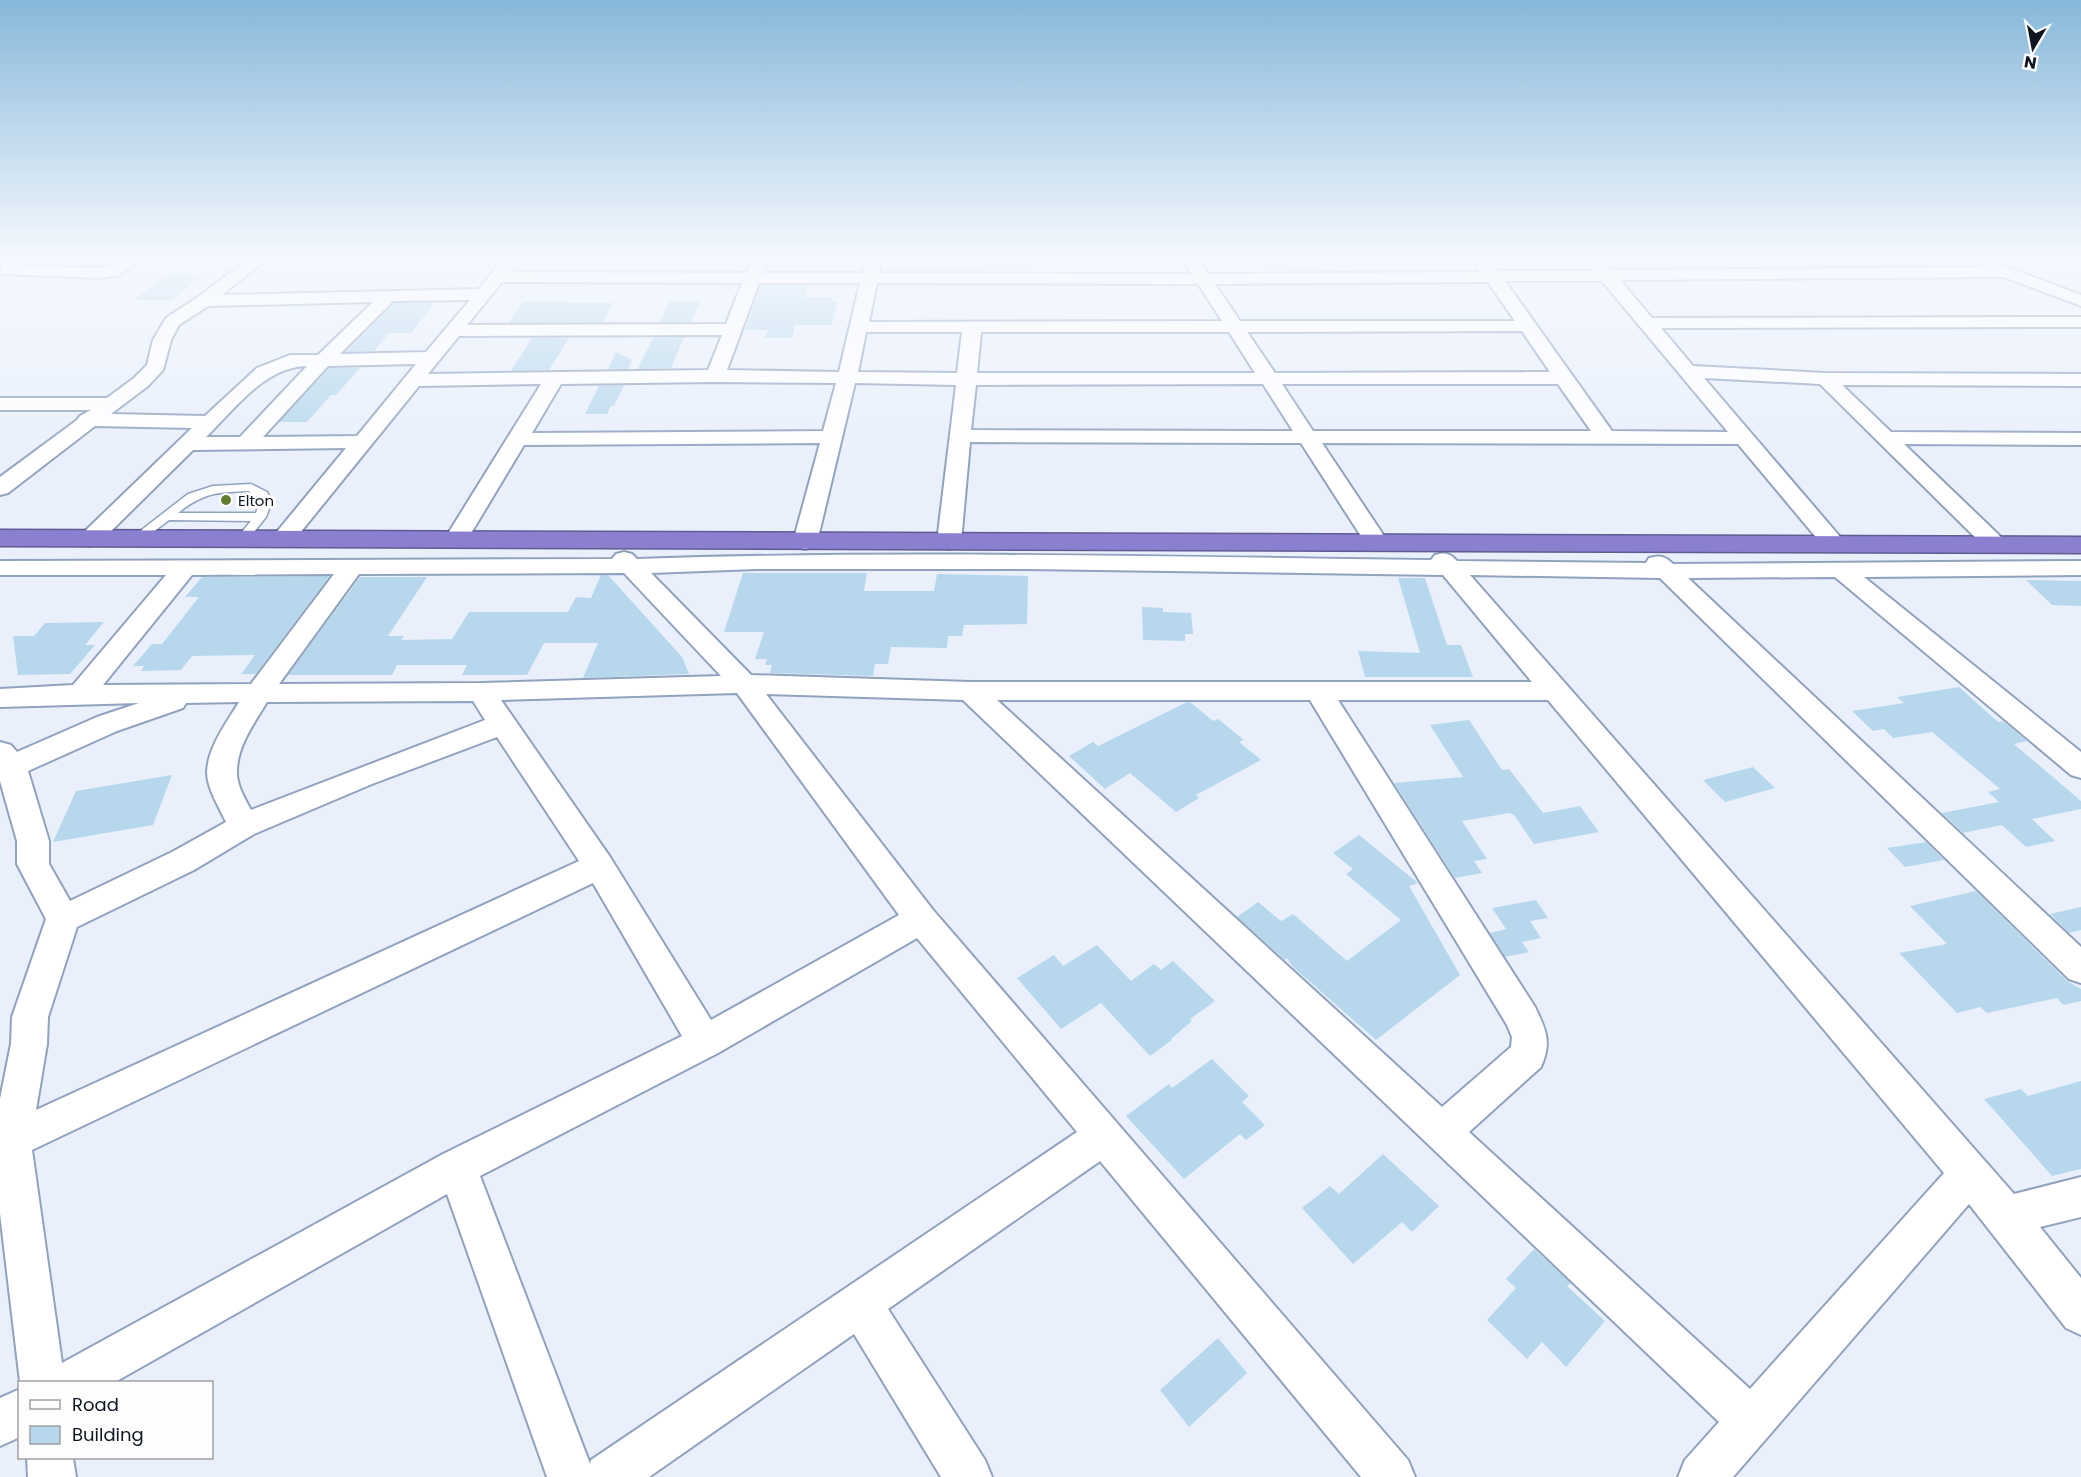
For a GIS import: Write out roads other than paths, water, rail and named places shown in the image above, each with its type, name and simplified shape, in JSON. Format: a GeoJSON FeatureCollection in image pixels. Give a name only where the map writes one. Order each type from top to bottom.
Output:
{"type":"FeatureCollection","features":[{"type":"Feature","properties":{"kind":"highway"},"geometry":{"type":"LineString","coordinates":[[0,538],[2081,545]]}},
{"type":"Feature","properties":{"kind":"street"},"geometry":{"type":"LineString","coordinates":[[0,488],[87,420],[141,382],[156,366],[162,340],[170,326]]}},
{"type":"Feature","properties":{"kind":"street"},"geometry":{"type":"LineString","coordinates":[[246,443],[322,360],[358,326]]}},
{"type":"Feature","properties":{"kind":"street"},"geometry":{"type":"LineString","coordinates":[[283,539],[458,326]]}},
{"type":"Feature","properties":{"kind":"street"},"geometry":{"type":"LineString","coordinates":[[1234,326],[1376,542]]}},
{"type":"Feature","properties":{"kind":"street"},"geometry":{"type":"LineString","coordinates":[[805,542],[859,327],[1527,326],[1605,437]]}},
{"type":"Feature","properties":{"kind":"street"},"geometry":{"type":"LineString","coordinates":[[1650,326],[1833,543]]}},
{"type":"Feature","properties":{"kind":"street"},"geometry":{"type":"LineString","coordinates":[[949,542],[972,327]]}},
{"type":"Feature","properties":{"kind":"street"},"geometry":{"type":"LineString","coordinates":[[454,331],[733,328],[715,376]]}},
{"type":"Feature","properties":{"kind":"street"},"geometry":{"type":"LineString","coordinates":[[90,539],[245,388],[276,365],[290,361],[432,358]]}},
{"type":"Feature","properties":{"kind":"street"},"geometry":{"type":"LineString","coordinates":[[1688,371],[1825,379],[2081,380]]}},
{"type":"Feature","properties":{"kind":"street"},"geometry":{"type":"LineString","coordinates":[[413,380],[715,376],[966,379],[1563,378]]}},
{"type":"Feature","properties":{"kind":"street"},"geometry":{"type":"LineString","coordinates":[[456,540],[555,377]]}},
{"type":"Feature","properties":{"kind":"street"},"geometry":{"type":"LineString","coordinates":[[1825,379],[1995,544]]}},
{"type":"Feature","properties":{"kind":"street"},"geometry":{"type":"LineString","coordinates":[[0,404],[110,404]]}},
{"type":"Feature","properties":{"kind":"street"},"geometry":{"type":"LineString","coordinates":[[87,420],[211,422]]}},
{"type":"Feature","properties":{"kind":"street"},"geometry":{"type":"LineString","coordinates":[[961,436],[1744,438]]}},
{"type":"Feature","properties":{"kind":"street"},"geometry":{"type":"LineString","coordinates":[[517,439],[831,437]]}},
{"type":"Feature","properties":{"kind":"street"},"geometry":{"type":"LineString","coordinates":[[1887,438],[2081,438]]}},
{"type":"Feature","properties":{"kind":"street"},"geometry":{"type":"LineString","coordinates":[[189,444],[363,442]]}},
{"type":"Feature","properties":{"kind":"street"},"geometry":{"type":"LineString","coordinates":[[602,540],[633,566],[744,684],[921,919],[1391,1477]]}},
{"type":"Feature","properties":{"kind":"street"},"geometry":{"type":"LineString","coordinates":[[1428,542],[1970,1173],[2081,1312]]}},
{"type":"Feature","properties":{"kind":"street"},"geometry":{"type":"LineString","coordinates":[[1639,543],[2081,969]]}},
{"type":"Feature","properties":{"kind":"street"},"geometry":{"type":"LineString","coordinates":[[0,568],[633,566],[756,562],[1015,562],[1666,571],[2081,568]]}},
{"type":"Feature","properties":{"kind":"street"},"geometry":{"type":"LineString","coordinates":[[243,826],[221,772],[223,755],[258,693],[352,567]]}},
{"type":"Feature","properties":{"kind":"street"},"geometry":{"type":"LineString","coordinates":[[81,694],[185,568]]}},
{"type":"Feature","properties":{"kind":"street"},"geometry":{"type":"LineString","coordinates":[[1842,571],[2081,768]]}},
{"type":"Feature","properties":{"kind":"street"},"geometry":{"type":"LineString","coordinates":[[0,698],[81,694],[481,692],[744,684],[970,691],[1555,691]]}},
{"type":"Feature","properties":{"kind":"street"},"geometry":{"type":"LineString","coordinates":[[970,691],[1751,1421]]}},
{"type":"Feature","properties":{"kind":"street"},"geometry":{"type":"LineString","coordinates":[[1318,691],[1522,1018],[1530,1038],[1528,1055],[1441,1132]]}},
{"type":"Feature","properties":{"kind":"street"},"geometry":{"type":"LineString","coordinates":[[481,692],[599,866],[705,1042]]}},
{"type":"Feature","properties":{"kind":"street"},"geometry":{"type":"LineString","coordinates":[[63,919],[33,864],[33,840],[4,763],[195,693]]}},
{"type":"Feature","properties":{"kind":"street"},"geometry":{"type":"LineString","coordinates":[[42,1381],[6,1143],[12,1072],[29,1044],[30,1017],[63,919],[183,861],[243,826],[362,777],[502,724]]}},
{"type":"Feature","properties":{"kind":"street"},"geometry":{"type":"LineString","coordinates":[[6,1143],[599,866]]}},
{"type":"Feature","properties":{"kind":"street"},"geometry":{"type":"LineString","coordinates":[[76,1381],[457,1167],[705,1042],[921,919]]}},
{"type":"Feature","properties":{"kind":"street"},"geometry":{"type":"LineString","coordinates":[[608,1477],[1104,1136]]}},
{"type":"Feature","properties":{"kind":"street"},"geometry":{"type":"LineString","coordinates":[[457,1167],[571,1477]]}},
{"type":"Feature","properties":{"kind":"street"},"geometry":{"type":"LineString","coordinates":[[1702,1477],[1970,1173]]}},
{"type":"Feature","properties":{"kind":"street"},"geometry":{"type":"LineString","coordinates":[[2006,1216],[2081,1197]]}},
{"type":"Feature","properties":{"kind":"street"},"geometry":{"type":"LineString","coordinates":[[860,1304],[968,1477]]}},
{"type":"Feature","properties":{"kind":"street"},"geometry":{"type":"LineString","coordinates":[[0,1423],[18,1413]]}},
{"type":"Feature","properties":{"kind":"street"},"geometry":{"type":"LineString","coordinates":[[50,1459],[52,1477]]}},
{"type":"Feature","properties":{"kind":"lane"},"geometry":{"type":"LineString","coordinates":[[136,539],[192,496],[213,489],[251,487],[265,497],[266,503],[260,517],[242,539]]}},
{"type":"Feature","properties":{"kind":"lane"},"geometry":{"type":"LineString","coordinates":[[164,516],[260,517]]}},
{"type":"Feature","properties":{"kind":"place","name":"Elton"},"geometry":{"type":"Point","coordinates":[226,500]}}]}
